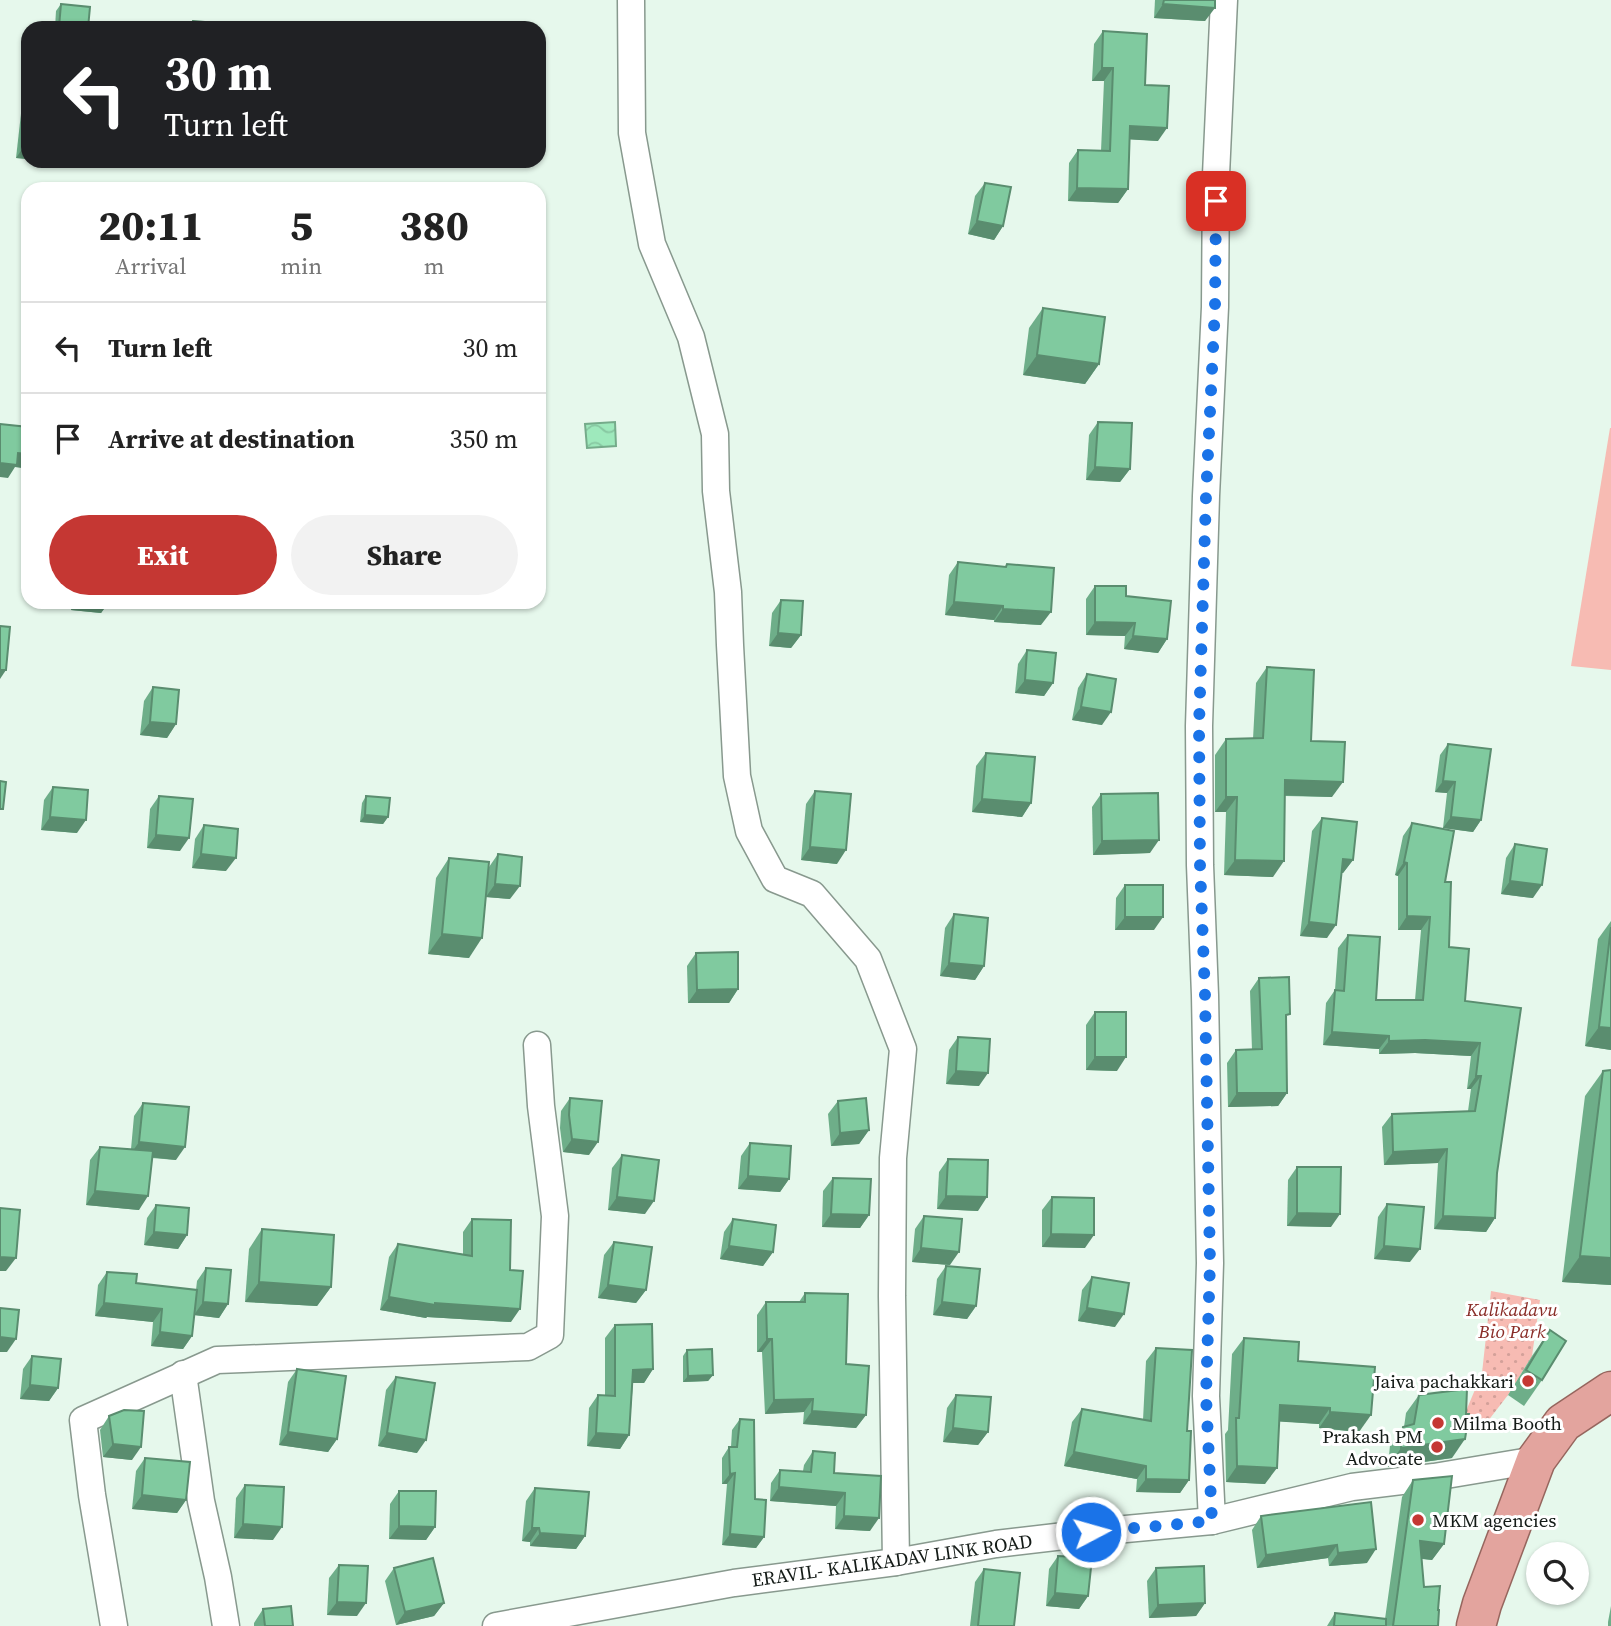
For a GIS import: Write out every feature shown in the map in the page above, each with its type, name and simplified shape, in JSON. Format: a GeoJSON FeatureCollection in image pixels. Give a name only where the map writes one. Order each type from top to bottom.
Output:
{"type":"FeatureCollection","features":[{"type":"Feature","properties":{"kind":"highway"},"geometry":{"type":"LineString","coordinates":[[1476,1626],[1536,1460],[1563,1423],[1611,1391]]}},
{"type":"Feature","properties":{"kind":"street"},"geometry":{"type":"LineString","coordinates":[[631,0],[632,133],[652,244],[691,337],[715,434],[716,491],[728,592],[737,776],[749,831],[775,879],[812,894],[868,959],[903,1049],[893,1158],[896,1562]]}},
{"type":"Feature","properties":{"kind":"street"},"geometry":{"type":"LineString","coordinates":[[1212,1521],[1206,1396],[1210,1263],[1199,726],[1224,0]]}},
{"type":"Feature","properties":{"kind":"street"},"geometry":{"type":"LineString","coordinates":[[114,1626],[92,1495],[83,1420],[217,1360],[528,1347],[550,1335],[555,1216],[541,1106],[537,1045]]}},
{"type":"Feature","properties":{"kind":"street"},"geometry":{"type":"LineString","coordinates":[[183,1374],[201,1501],[226,1626]]}},
{"type":"Feature","properties":{"kind":"street","name":"ERAVIL- KALIKADAV LINK ROAD"},"geometry":{"type":"LineString","coordinates":[[496,1626],[734,1583],[896,1562],[996,1544],[1212,1521],[1352,1487],[1536,1460]]}},
{"type":"Feature","properties":{"kind":"green space"},"geometry":{"type":"Polygon","coordinates":[[[1611,428],[1611,670],[1571,666],[1611,428]]]}},
{"type":"Feature","properties":{"kind":"green space","name":"Kalikadavu Bio Park"},"geometry":{"type":"Polygon","coordinates":[[[1491,1291],[1540,1300],[1532,1356],[1508,1395],[1481,1430],[1466,1411],[1482,1373],[1491,1291]]]}},
{"type":"Feature","properties":{"kind":"water"},"geometry":{"type":"Polygon","coordinates":[[[615,422],[616,446],[587,448],[585,424],[615,422]]]}},
{"type":"Feature","properties":{"kind":"building"},"geometry":{"type":"Polygon","coordinates":[[[1164,0],[1215,0],[1215,8],[1163,4],[1164,0]]]}},
{"type":"Feature","properties":{"kind":"building"},"geometry":{"type":"Polygon","coordinates":[[[61,4],[90,7],[89,21],[60,21],[61,4]]]}},
{"type":"Feature","properties":{"kind":"building"},"geometry":{"type":"Polygon","coordinates":[[[1103,31],[1147,34],[1145,85],[1169,86],[1167,128],[1130,126],[1128,189],[1077,188],[1078,150],[1110,151],[1113,68],[1102,68],[1103,31]]]}},
{"type":"Feature","properties":{"kind":"building"},"geometry":{"type":"Polygon","coordinates":[[[985,183],[1011,187],[1003,226],[977,221],[985,183]]]}},
{"type":"Feature","properties":{"kind":"building"},"geometry":{"type":"Polygon","coordinates":[[[1043,308],[1105,317],[1099,364],[1037,355],[1043,308]]]}},
{"type":"Feature","properties":{"kind":"building"},"geometry":{"type":"Polygon","coordinates":[[[1098,422],[1132,423],[1130,469],[1095,467],[1098,422]]]}},
{"type":"Feature","properties":{"kind":"building"},"geometry":{"type":"Polygon","coordinates":[[[0,424],[21,426],[21,453],[18,453],[17,465],[0,463],[0,424]]]}},
{"type":"Feature","properties":{"kind":"building"},"geometry":{"type":"Polygon","coordinates":[[[958,562],[1054,568],[1051,612],[954,602],[958,562]]]}},
{"type":"Feature","properties":{"kind":"building"},"geometry":{"type":"Polygon","coordinates":[[[1095,586],[1126,586],[1126,596],[1171,601],[1167,639],[1133,636],[1135,623],[1095,622],[1095,586]]]}},
{"type":"Feature","properties":{"kind":"building"},"geometry":{"type":"Polygon","coordinates":[[[781,600],[803,601],[801,635],[778,633],[781,600]]]}},
{"type":"Feature","properties":{"kind":"building"},"geometry":{"type":"Polygon","coordinates":[[[0,626],[10,627],[6,670],[0,670],[0,626]]]}},
{"type":"Feature","properties":{"kind":"building"},"geometry":{"type":"Polygon","coordinates":[[[1027,650],[1056,653],[1053,683],[1025,680],[1027,650]]]}},
{"type":"Feature","properties":{"kind":"building"},"geometry":{"type":"Polygon","coordinates":[[[1267,667],[1314,670],[1311,741],[1345,742],[1343,782],[1285,780],[1284,861],[1235,860],[1237,797],[1226,797],[1226,739],[1263,738],[1267,667]]]}},
{"type":"Feature","properties":{"kind":"building"},"geometry":{"type":"Polygon","coordinates":[[[1087,674],[1116,679],[1111,712],[1081,707],[1087,674]]]}},
{"type":"Feature","properties":{"kind":"building"},"geometry":{"type":"Polygon","coordinates":[[[153,687],[179,690],[176,724],[150,722],[153,687]]]}},
{"type":"Feature","properties":{"kind":"building"},"geometry":{"type":"Polygon","coordinates":[[[1448,744],[1491,749],[1481,820],[1451,817],[1455,782],[1443,781],[1448,744]]]}},
{"type":"Feature","properties":{"kind":"building"},"geometry":{"type":"Polygon","coordinates":[[[986,753],[1035,757],[1031,803],[982,799],[986,753]]]}},
{"type":"Feature","properties":{"kind":"building"},"geometry":{"type":"Polygon","coordinates":[[[0,781],[6,782],[3,809],[0,809],[0,781]]]}},
{"type":"Feature","properties":{"kind":"building"},"geometry":{"type":"Polygon","coordinates":[[[53,787],[88,790],[86,820],[50,817],[53,787]]]}},
{"type":"Feature","properties":{"kind":"building"},"geometry":{"type":"Polygon","coordinates":[[[815,791],[851,794],[846,850],[810,847],[815,791]]]}},
{"type":"Feature","properties":{"kind":"building"},"geometry":{"type":"Polygon","coordinates":[[[1158,793],[1159,840],[1102,841],[1101,794],[1158,793]]]}},
{"type":"Feature","properties":{"kind":"building"},"geometry":{"type":"Polygon","coordinates":[[[159,796],[193,799],[189,838],[156,835],[159,796]]]}},
{"type":"Feature","properties":{"kind":"building"},"geometry":{"type":"Polygon","coordinates":[[[366,796],[390,798],[388,817],[365,815],[366,796]]]}},
{"type":"Feature","properties":{"kind":"building"},"geometry":{"type":"Polygon","coordinates":[[[1322,818],[1357,822],[1353,860],[1343,859],[1336,925],[1309,922],[1322,818]]]}},
{"type":"Feature","properties":{"kind":"building"},"geometry":{"type":"Polygon","coordinates":[[[1412,823],[1454,831],[1445,882],[1451,882],[1449,947],[1469,949],[1465,1001],[1521,1008],[1497,1173],[1495,1218],[1443,1216],[1447,1149],[1393,1152],[1392,1114],[1475,1111],[1481,1076],[1476,1076],[1480,1043],[1389,1041],[1389,1036],[1332,1032],[1335,990],[1344,991],[1348,935],[1380,937],[1376,1000],[1423,1000],[1430,917],[1407,916],[1407,863],[1404,862],[1412,823]]]}},
{"type":"Feature","properties":{"kind":"building"},"geometry":{"type":"Polygon","coordinates":[[[204,825],[238,829],[236,858],[201,854],[204,825]]]}},
{"type":"Feature","properties":{"kind":"building"},"geometry":{"type":"Polygon","coordinates":[[[1515,844],[1547,849],[1542,885],[1510,881],[1515,844]]]}},
{"type":"Feature","properties":{"kind":"building"},"geometry":{"type":"Polygon","coordinates":[[[498,854],[522,857],[520,886],[495,884],[498,854]]]}},
{"type":"Feature","properties":{"kind":"building"},"geometry":{"type":"Polygon","coordinates":[[[449,858],[489,862],[482,938],[442,934],[449,858]]]}},
{"type":"Feature","properties":{"kind":"building"},"geometry":{"type":"Polygon","coordinates":[[[1125,885],[1163,885],[1163,917],[1125,917],[1125,885]]]}},
{"type":"Feature","properties":{"kind":"building"},"geometry":{"type":"Polygon","coordinates":[[[954,914],[988,918],[984,966],[949,963],[954,914]]]}},
{"type":"Feature","properties":{"kind":"building"},"geometry":{"type":"Polygon","coordinates":[[[1611,927],[1611,1028],[1599,1027],[1611,927]]]}},
{"type":"Feature","properties":{"kind":"building"},"geometry":{"type":"Polygon","coordinates":[[[738,952],[738,989],[697,990],[696,953],[738,952]]]}},
{"type":"Feature","properties":{"kind":"building"},"geometry":{"type":"Polygon","coordinates":[[[1289,977],[1290,1014],[1286,1015],[1287,1093],[1237,1093],[1236,1050],[1262,1049],[1259,978],[1289,977]]]}},
{"type":"Feature","properties":{"kind":"building"},"geometry":{"type":"Polygon","coordinates":[[[1095,1012],[1126,1012],[1126,1057],[1095,1057],[1095,1012]]]}},
{"type":"Feature","properties":{"kind":"building"},"geometry":{"type":"Polygon","coordinates":[[[958,1037],[990,1039],[988,1073],[956,1071],[958,1037]]]}},
{"type":"Feature","properties":{"kind":"building"},"geometry":{"type":"Polygon","coordinates":[[[1611,1070],[1611,1258],[1580,1256],[1603,1071],[1611,1070]]]}},
{"type":"Feature","properties":{"kind":"building"},"geometry":{"type":"Polygon","coordinates":[[[570,1098],[602,1101],[598,1142],[572,1139],[570,1098]]]}},
{"type":"Feature","properties":{"kind":"building"},"geometry":{"type":"Polygon","coordinates":[[[866,1098],[869,1130],[840,1133],[838,1101],[866,1098]]]}},
{"type":"Feature","properties":{"kind":"building"},"geometry":{"type":"Polygon","coordinates":[[[143,1103],[189,1107],[185,1147],[139,1142],[143,1103]]]}},
{"type":"Feature","properties":{"kind":"building"},"geometry":{"type":"Polygon","coordinates":[[[750,1143],[791,1146],[789,1179],[748,1176],[750,1143]]]}},
{"type":"Feature","properties":{"kind":"building"},"geometry":{"type":"Polygon","coordinates":[[[100,1147],[153,1151],[148,1196],[95,1191],[100,1147]]]}},
{"type":"Feature","properties":{"kind":"building"},"geometry":{"type":"Polygon","coordinates":[[[622,1155],[659,1160],[654,1201],[617,1197],[622,1155]]]}},
{"type":"Feature","properties":{"kind":"building"},"geometry":{"type":"Polygon","coordinates":[[[948,1159],[988,1160],[987,1197],[946,1196],[948,1159]]]}},
{"type":"Feature","properties":{"kind":"building"},"geometry":{"type":"Polygon","coordinates":[[[1297,1167],[1341,1167],[1340,1214],[1297,1213],[1297,1167]]]}},
{"type":"Feature","properties":{"kind":"building"},"geometry":{"type":"Polygon","coordinates":[[[833,1178],[871,1179],[869,1215],[831,1214],[833,1178]]]}},
{"type":"Feature","properties":{"kind":"building"},"geometry":{"type":"Polygon","coordinates":[[[1052,1197],[1094,1198],[1094,1235],[1051,1234],[1052,1197]]]}},
{"type":"Feature","properties":{"kind":"building"},"geometry":{"type":"Polygon","coordinates":[[[1387,1204],[1424,1207],[1420,1249],[1384,1246],[1387,1204]]]}},
{"type":"Feature","properties":{"kind":"building"},"geometry":{"type":"Polygon","coordinates":[[[156,1205],[189,1208],[187,1235],[154,1232],[156,1205]]]}},
{"type":"Feature","properties":{"kind":"building"},"geometry":{"type":"Polygon","coordinates":[[[0,1208],[20,1210],[16,1258],[0,1257],[0,1208]]]}},
{"type":"Feature","properties":{"kind":"building"},"geometry":{"type":"Polygon","coordinates":[[[924,1216],[962,1219],[959,1252],[921,1248],[924,1216]]]}},
{"type":"Feature","properties":{"kind":"building"},"geometry":{"type":"Polygon","coordinates":[[[472,1219],[511,1220],[510,1270],[523,1271],[520,1309],[435,1305],[389,1297],[398,1244],[472,1256],[472,1219]]]}},
{"type":"Feature","properties":{"kind":"building"},"geometry":{"type":"Polygon","coordinates":[[[733,1219],[776,1225],[773,1252],[729,1246],[733,1219]]]}},
{"type":"Feature","properties":{"kind":"building"},"geometry":{"type":"Polygon","coordinates":[[[262,1229],[334,1235],[331,1287],[259,1282],[262,1229]]]}},
{"type":"Feature","properties":{"kind":"building"},"geometry":{"type":"Polygon","coordinates":[[[614,1242],[652,1247],[646,1290],[608,1285],[614,1242]]]}},
{"type":"Feature","properties":{"kind":"building"},"geometry":{"type":"Polygon","coordinates":[[[946,1266],[980,1269],[976,1306],[942,1302],[946,1266]]]}},
{"type":"Feature","properties":{"kind":"building"},"geometry":{"type":"Polygon","coordinates":[[[206,1268],[231,1270],[228,1304],[203,1302],[206,1268]]]}},
{"type":"Feature","properties":{"kind":"building"},"geometry":{"type":"Polygon","coordinates":[[[107,1272],[137,1274],[136,1283],[197,1290],[192,1336],[160,1332],[162,1309],[104,1303],[107,1272]]]}},
{"type":"Feature","properties":{"kind":"building"},"geometry":{"type":"Polygon","coordinates":[[[1092,1277],[1129,1283],[1124,1314],[1087,1308],[1092,1277]]]}},
{"type":"Feature","properties":{"kind":"building"},"geometry":{"type":"Polygon","coordinates":[[[805,1293],[848,1294],[846,1364],[869,1366],[866,1415],[812,1411],[813,1399],[774,1400],[772,1339],[767,1339],[766,1302],[805,1302],[805,1293]]]}},
{"type":"Feature","properties":{"kind":"building"},"geometry":{"type":"Polygon","coordinates":[[[0,1308],[19,1310],[16,1339],[0,1337],[0,1308]]]}},
{"type":"Feature","properties":{"kind":"building"},"geometry":{"type":"Polygon","coordinates":[[[652,1324],[653,1369],[633,1370],[629,1435],[596,1433],[598,1395],[615,1396],[615,1325],[652,1324]]]}},
{"type":"Feature","properties":{"kind":"building"},"geometry":{"type":"Polygon","coordinates":[[[1550,1330],[1566,1341],[1542,1380],[1526,1370],[1550,1330]]]}},
{"type":"Feature","properties":{"kind":"building"},"geometry":{"type":"Polygon","coordinates":[[[1244,1338],[1299,1342],[1298,1361],[1375,1367],[1371,1415],[1330,1412],[1330,1408],[1280,1405],[1277,1468],[1237,1466],[1236,1418],[1239,1418],[1244,1338]]]}},
{"type":"Feature","properties":{"kind":"building"},"geometry":{"type":"Polygon","coordinates":[[[1156,1348],[1192,1350],[1187,1431],[1191,1431],[1189,1480],[1146,1479],[1146,1466],[1074,1452],[1082,1409],[1151,1421],[1156,1348]]]}},
{"type":"Feature","properties":{"kind":"building"},"geometry":{"type":"Polygon","coordinates":[[[712,1349],[713,1375],[688,1376],[687,1350],[712,1349]]]}},
{"type":"Feature","properties":{"kind":"building"},"geometry":{"type":"Polygon","coordinates":[[[32,1356],[61,1359],[58,1388],[30,1385],[32,1356]]]}},
{"type":"Feature","properties":{"kind":"building"},"geometry":{"type":"Polygon","coordinates":[[[297,1369],[346,1376],[337,1439],[288,1432],[297,1369]]]}},
{"type":"Feature","properties":{"kind":"building"},"geometry":{"type":"Polygon","coordinates":[[[396,1377],[435,1383],[426,1440],[387,1433],[396,1377]]]}},
{"type":"Feature","properties":{"kind":"building"},"geometry":{"type":"Polygon","coordinates":[[[1467,1389],[1466,1414],[1469,1414],[1465,1439],[1401,1448],[1403,1427],[1414,1424],[1419,1395],[1467,1389]]]}},
{"type":"Feature","properties":{"kind":"building"},"geometry":{"type":"Polygon","coordinates":[[[956,1395],[991,1397],[988,1432],[953,1428],[956,1395]]]}},
{"type":"Feature","properties":{"kind":"building"},"geometry":{"type":"Polygon","coordinates":[[[124,1410],[144,1411],[141,1447],[113,1444],[109,1416],[124,1410]]]}},
{"type":"Feature","properties":{"kind":"building"},"geometry":{"type":"Polygon","coordinates":[[[740,1419],[754,1420],[755,1499],[766,1500],[764,1537],[730,1534],[735,1473],[730,1474],[729,1447],[737,1447],[740,1419]]]}},
{"type":"Feature","properties":{"kind":"building"},"geometry":{"type":"Polygon","coordinates":[[[813,1451],[835,1453],[834,1473],[881,1476],[879,1518],[844,1516],[845,1493],[779,1487],[780,1470],[811,1472],[813,1451]]]}},
{"type":"Feature","properties":{"kind":"building"},"geometry":{"type":"Polygon","coordinates":[[[145,1458],[190,1462],[186,1500],[142,1495],[145,1458]]]}},
{"type":"Feature","properties":{"kind":"building"},"geometry":{"type":"Polygon","coordinates":[[[1452,1476],[1444,1544],[1420,1541],[1424,1587],[1440,1586],[1438,1626],[1393,1626],[1413,1480],[1452,1476]]]}},
{"type":"Feature","properties":{"kind":"building"},"geometry":{"type":"Polygon","coordinates":[[[245,1485],[284,1487],[282,1527],[243,1524],[245,1485]]]}},
{"type":"Feature","properties":{"kind":"building"},"geometry":{"type":"Polygon","coordinates":[[[535,1488],[589,1492],[585,1536],[540,1533],[539,1528],[532,1528],[535,1488]]]}},
{"type":"Feature","properties":{"kind":"building"},"geometry":{"type":"Polygon","coordinates":[[[399,1491],[436,1491],[435,1527],[399,1526],[399,1491]]]}},
{"type":"Feature","properties":{"kind":"building"},"geometry":{"type":"Polygon","coordinates":[[[1371,1502],[1376,1549],[1338,1553],[1337,1545],[1266,1555],[1261,1516],[1371,1502]]]}},
{"type":"Feature","properties":{"kind":"building"},"geometry":{"type":"Polygon","coordinates":[[[1058,1556],[1092,1558],[1088,1596],[1055,1593],[1058,1556]]]}},
{"type":"Feature","properties":{"kind":"building"},"geometry":{"type":"Polygon","coordinates":[[[433,1558],[444,1603],[405,1612],[394,1568],[433,1558]]]}},
{"type":"Feature","properties":{"kind":"building"},"geometry":{"type":"Polygon","coordinates":[[[339,1565],[368,1566],[366,1603],[337,1602],[339,1565]]]}},
{"type":"Feature","properties":{"kind":"building"},"geometry":{"type":"Polygon","coordinates":[[[1204,1566],[1205,1603],[1158,1605],[1156,1568],[1204,1566]]]}},
{"type":"Feature","properties":{"kind":"building"},"geometry":{"type":"Polygon","coordinates":[[[984,1569],[1020,1573],[1014,1626],[978,1626],[984,1569]]]}},
{"type":"Feature","properties":{"kind":"building"},"geometry":{"type":"Polygon","coordinates":[[[291,1606],[293,1626],[265,1626],[263,1609],[291,1606]]]}},
{"type":"Feature","properties":{"kind":"building"},"geometry":{"type":"Polygon","coordinates":[[[1335,1613],[1386,1619],[1386,1626],[1334,1626],[1335,1613]]]}},
{"type":"Feature","properties":{"kind":"place","name":"Jaiva pachakkari"},"geometry":{"type":"Point","coordinates":[1528,1381]}},
{"type":"Feature","properties":{"kind":"place","name":"Milma Booth"},"geometry":{"type":"Point","coordinates":[1438,1423]}},
{"type":"Feature","properties":{"kind":"place","name":"Prakash PM Advocate"},"geometry":{"type":"Point","coordinates":[1437,1447]}},
{"type":"Feature","properties":{"kind":"place","name":"MKM agencies"},"geometry":{"type":"Point","coordinates":[1418,1520]}},
{"type":"Feature","properties":{"kind":"route"},"geometry":{"type":"LineString","coordinates":[[1091,1532],[1212,1521],[1206,1396],[1210,1263],[1199,726],[1215,307],[1216,201]]}}]}
